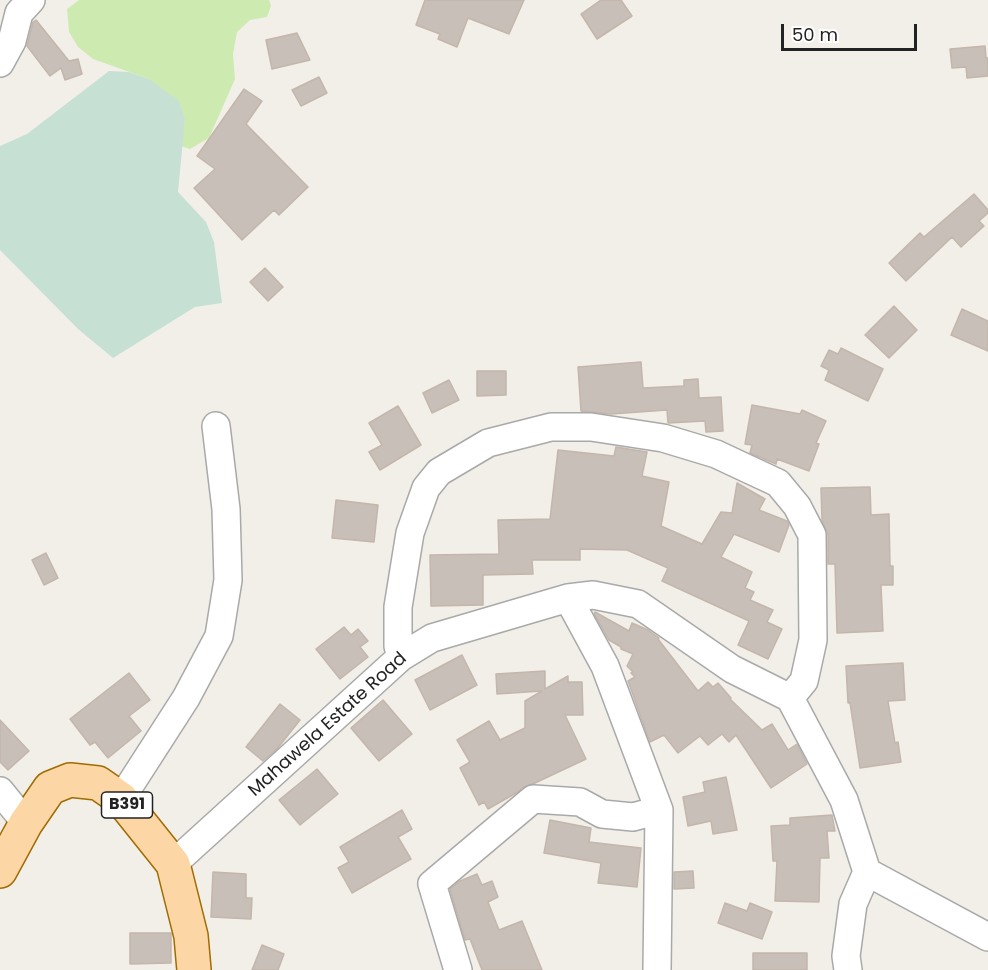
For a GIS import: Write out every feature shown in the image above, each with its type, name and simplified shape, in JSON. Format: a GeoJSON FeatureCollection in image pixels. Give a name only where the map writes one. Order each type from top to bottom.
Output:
{"type":"FeatureCollection","features":[{"type":"Feature","properties":{"kind":"main road","name":"B391"},"geometry":{"type":"LineString","coordinates":[[0,871],[26,823],[50,788],[70,780],[98,783],[121,799],[173,864],[191,936],[194,970]]}},
{"type":"Feature","properties":{"kind":"street"},"geometry":{"type":"LineString","coordinates":[[0,63],[12,41],[19,13],[31,0]]}},
{"type":"Feature","properties":{"kind":"street"},"geometry":{"type":"LineString","coordinates":[[121,799],[186,698],[219,636],[228,580],[225,508],[216,426]]}},
{"type":"Feature","properties":{"kind":"street"},"geometry":{"type":"LineString","coordinates":[[401,657],[398,646],[398,608],[410,533],[426,488],[439,472],[488,443],[551,427],[591,427],[663,438],[716,454],[777,483],[797,506],[812,535],[813,640],[804,681],[790,698],[844,800],[867,872],[853,904],[846,956],[848,970]]}},
{"type":"Feature","properties":{"kind":"street","name":"Mahawela Estate Road"},"geometry":{"type":"LineString","coordinates":[[173,864],[401,657],[432,638],[568,598],[593,595],[638,604],[732,669],[790,698]]}},
{"type":"Feature","properties":{"kind":"street"},"geometry":{"type":"LineString","coordinates":[[568,598],[605,666],[659,810],[657,970]]}},
{"type":"Feature","properties":{"kind":"street"},"geometry":{"type":"LineString","coordinates":[[0,791],[26,823]]}},
{"type":"Feature","properties":{"kind":"street"},"geometry":{"type":"LineString","coordinates":[[458,970],[432,884],[533,799],[580,802],[602,814],[633,817],[659,810]]}},
{"type":"Feature","properties":{"kind":"street"},"geometry":{"type":"LineString","coordinates":[[867,872],[988,937]]}},
{"type":"Feature","properties":{"kind":"green space"},"geometry":{"type":"Polygon","coordinates":[[[79,0],[269,0],[271,6],[267,17],[250,20],[237,32],[233,54],[235,79],[209,138],[190,149],[181,146],[185,119],[149,79],[93,59],[78,47],[69,32],[67,9],[79,0]]]}},
{"type":"Feature","properties":{"kind":"green space"},"geometry":{"type":"Polygon","coordinates":[[[109,71],[129,72],[149,79],[179,101],[185,119],[178,192],[206,222],[214,242],[222,303],[195,307],[113,358],[78,329],[0,250],[0,146],[27,134],[109,71]]]}},
{"type":"Feature","properties":{"kind":"building"},"geometry":{"type":"Polygon","coordinates":[[[425,0],[524,0],[509,34],[468,18],[457,47],[438,39],[440,34],[416,25],[425,0]]]}},
{"type":"Feature","properties":{"kind":"building"},"geometry":{"type":"Polygon","coordinates":[[[601,0],[621,0],[632,16],[597,39],[581,14],[601,0]]]}},
{"type":"Feature","properties":{"kind":"building"},"geometry":{"type":"Polygon","coordinates":[[[36,20],[69,61],[78,59],[82,74],[65,80],[61,68],[50,76],[27,46],[33,22],[36,20]]]}},
{"type":"Feature","properties":{"kind":"building"},"geometry":{"type":"Polygon","coordinates":[[[297,33],[310,60],[272,69],[266,40],[297,33]]]}},
{"type":"Feature","properties":{"kind":"building"},"geometry":{"type":"Polygon","coordinates":[[[985,46],[988,76],[967,78],[966,67],[952,68],[950,49],[985,46]]]}},
{"type":"Feature","properties":{"kind":"building"},"geometry":{"type":"Polygon","coordinates":[[[319,77],[327,93],[301,106],[292,90],[319,77]]]}},
{"type":"Feature","properties":{"kind":"building"},"geometry":{"type":"Polygon","coordinates":[[[244,89],[262,101],[246,124],[308,187],[279,215],[274,210],[242,240],[194,188],[215,169],[197,156],[244,89]]]}},
{"type":"Feature","properties":{"kind":"building"},"geometry":{"type":"Polygon","coordinates":[[[974,194],[988,210],[988,213],[979,221],[984,226],[961,247],[952,237],[906,281],[889,263],[920,233],[924,237],[974,194]]]}},
{"type":"Feature","properties":{"kind":"building"},"geometry":{"type":"Polygon","coordinates":[[[265,268],[283,287],[268,301],[250,282],[265,268]]]}},
{"type":"Feature","properties":{"kind":"building"},"geometry":{"type":"Polygon","coordinates":[[[894,306],[917,330],[889,358],[865,335],[894,306]]]}},
{"type":"Feature","properties":{"kind":"building"},"geometry":{"type":"Polygon","coordinates":[[[962,309],[988,321],[988,351],[951,335],[962,309]]]}},
{"type":"Feature","properties":{"kind":"building"},"geometry":{"type":"Polygon","coordinates":[[[841,348],[883,369],[868,401],[825,380],[829,370],[821,366],[829,350],[838,354],[841,348]]]}},
{"type":"Feature","properties":{"kind":"building"},"geometry":{"type":"Polygon","coordinates":[[[641,362],[643,388],[684,386],[684,380],[698,379],[699,398],[721,397],[723,431],[706,432],[705,421],[668,423],[667,410],[611,414],[581,411],[578,367],[641,362]]]}},
{"type":"Feature","properties":{"kind":"building"},"geometry":{"type":"Polygon","coordinates":[[[477,371],[506,371],[506,395],[477,396],[477,371]]]}},
{"type":"Feature","properties":{"kind":"building"},"geometry":{"type":"Polygon","coordinates":[[[449,380],[459,400],[432,413],[423,393],[449,380]]]}},
{"type":"Feature","properties":{"kind":"building"},"geometry":{"type":"Polygon","coordinates":[[[752,405],[800,414],[802,410],[826,421],[816,443],[819,444],[809,471],[777,459],[776,464],[750,453],[752,445],[745,444],[752,405]]]}},
{"type":"Feature","properties":{"kind":"building"},"geometry":{"type":"Polygon","coordinates":[[[398,406],[421,445],[380,470],[369,452],[382,445],[369,423],[398,406]]]}},
{"type":"Feature","properties":{"kind":"building"},"geometry":{"type":"Polygon","coordinates":[[[616,447],[647,452],[642,476],[669,482],[661,526],[702,544],[721,512],[732,513],[737,483],[765,499],[759,510],[787,521],[789,525],[779,552],[734,534],[721,557],[752,572],[745,588],[754,592],[750,600],[773,610],[767,622],[782,629],[768,659],[738,645],[749,621],[662,581],[668,568],[627,550],[580,549],[580,560],[532,560],[533,574],[483,575],[483,605],[431,606],[430,555],[499,554],[498,520],[550,519],[558,450],[614,456],[616,447]]]}},
{"type":"Feature","properties":{"kind":"building"},"geometry":{"type":"Polygon","coordinates":[[[870,487],[871,515],[889,514],[890,566],[893,566],[893,585],[881,585],[883,631],[837,633],[835,564],[828,564],[828,535],[822,520],[821,488],[870,487]]]}},
{"type":"Feature","properties":{"kind":"building"},"geometry":{"type":"Polygon","coordinates":[[[336,500],[378,505],[374,542],[332,538],[336,500]]]}},
{"type":"Feature","properties":{"kind":"building"},"geometry":{"type":"Polygon","coordinates":[[[46,553],[58,578],[44,585],[32,560],[46,553]]]}},
{"type":"Feature","properties":{"kind":"building"},"geometry":{"type":"Polygon","coordinates":[[[595,612],[629,631],[632,623],[648,630],[659,638],[698,691],[708,682],[713,687],[718,683],[730,699],[762,730],[772,724],[788,750],[797,744],[807,764],[771,788],[736,735],[729,742],[722,734],[708,745],[700,736],[678,753],[664,735],[650,742],[628,681],[635,677],[627,666],[633,654],[609,640],[595,612]]]}},
{"type":"Feature","properties":{"kind":"building"},"geometry":{"type":"Polygon","coordinates":[[[344,627],[351,635],[358,629],[368,641],[360,647],[368,657],[340,679],[316,649],[344,627]]]}},
{"type":"Feature","properties":{"kind":"building"},"geometry":{"type":"Polygon","coordinates":[[[462,655],[477,685],[430,710],[415,680],[462,655]]]}},
{"type":"Feature","properties":{"kind":"building"},"geometry":{"type":"Polygon","coordinates":[[[903,663],[905,700],[888,701],[895,743],[898,742],[901,762],[860,768],[850,703],[848,703],[846,666],[903,663]]]}},
{"type":"Feature","properties":{"kind":"building"},"geometry":{"type":"Polygon","coordinates":[[[545,671],[545,689],[568,676],[568,682],[582,682],[583,715],[565,715],[586,759],[524,787],[488,809],[484,802],[479,805],[460,768],[470,762],[457,740],[489,721],[500,740],[525,728],[525,701],[542,691],[497,694],[496,674],[545,671]]]}},
{"type":"Feature","properties":{"kind":"building"},"geometry":{"type":"Polygon","coordinates":[[[129,673],[150,700],[129,716],[141,731],[108,758],[95,742],[90,745],[70,719],[129,673]]]}},
{"type":"Feature","properties":{"kind":"building"},"geometry":{"type":"Polygon","coordinates":[[[383,700],[412,734],[379,761],[351,728],[383,700]]]}},
{"type":"Feature","properties":{"kind":"building"},"geometry":{"type":"Polygon","coordinates":[[[280,704],[300,720],[277,749],[263,761],[246,747],[280,704]]]}},
{"type":"Feature","properties":{"kind":"building"},"geometry":{"type":"Polygon","coordinates":[[[0,720],[29,751],[8,770],[0,762],[0,720]]]}},
{"type":"Feature","properties":{"kind":"building"},"geometry":{"type":"Polygon","coordinates":[[[317,769],[338,794],[300,825],[279,800],[317,769]]]}},
{"type":"Feature","properties":{"kind":"building"},"geometry":{"type":"Polygon","coordinates":[[[726,777],[737,830],[713,834],[711,821],[688,826],[683,797],[705,792],[703,782],[726,777]]]}},
{"type":"Feature","properties":{"kind":"building"},"geometry":{"type":"Polygon","coordinates":[[[402,810],[412,829],[398,837],[411,859],[352,893],[338,868],[349,862],[340,847],[402,810]]]}},
{"type":"Feature","properties":{"kind":"building"},"geometry":{"type":"Polygon","coordinates":[[[832,815],[835,831],[827,831],[829,858],[820,858],[819,902],[775,901],[777,861],[773,861],[771,826],[790,825],[790,818],[832,815]]]}},
{"type":"Feature","properties":{"kind":"building"},"geometry":{"type":"Polygon","coordinates":[[[550,820],[591,828],[589,842],[641,848],[637,887],[598,883],[601,863],[544,853],[550,820]]]}},
{"type":"Feature","properties":{"kind":"building"},"geometry":{"type":"Polygon","coordinates":[[[693,871],[694,888],[674,889],[674,872],[693,871]]]}},
{"type":"Feature","properties":{"kind":"building"},"geometry":{"type":"Polygon","coordinates":[[[213,872],[246,874],[246,898],[252,898],[251,919],[211,917],[213,872]]]}},
{"type":"Feature","properties":{"kind":"building"},"geometry":{"type":"Polygon","coordinates":[[[477,874],[482,885],[492,881],[498,897],[488,902],[499,930],[522,921],[542,970],[482,970],[470,939],[465,940],[450,889],[460,881],[477,874]]]}},
{"type":"Feature","properties":{"kind":"building"},"geometry":{"type":"Polygon","coordinates":[[[725,903],[747,911],[750,903],[772,912],[762,939],[718,923],[725,903]]]}},
{"type":"Feature","properties":{"kind":"building"},"geometry":{"type":"Polygon","coordinates":[[[130,933],[171,933],[171,963],[130,964],[130,933]]]}},
{"type":"Feature","properties":{"kind":"building"},"geometry":{"type":"Polygon","coordinates":[[[262,945],[284,954],[278,970],[252,970],[262,945]]]}},
{"type":"Feature","properties":{"kind":"building"},"geometry":{"type":"Polygon","coordinates":[[[753,953],[807,953],[807,970],[753,970],[753,953]]]}}]}
